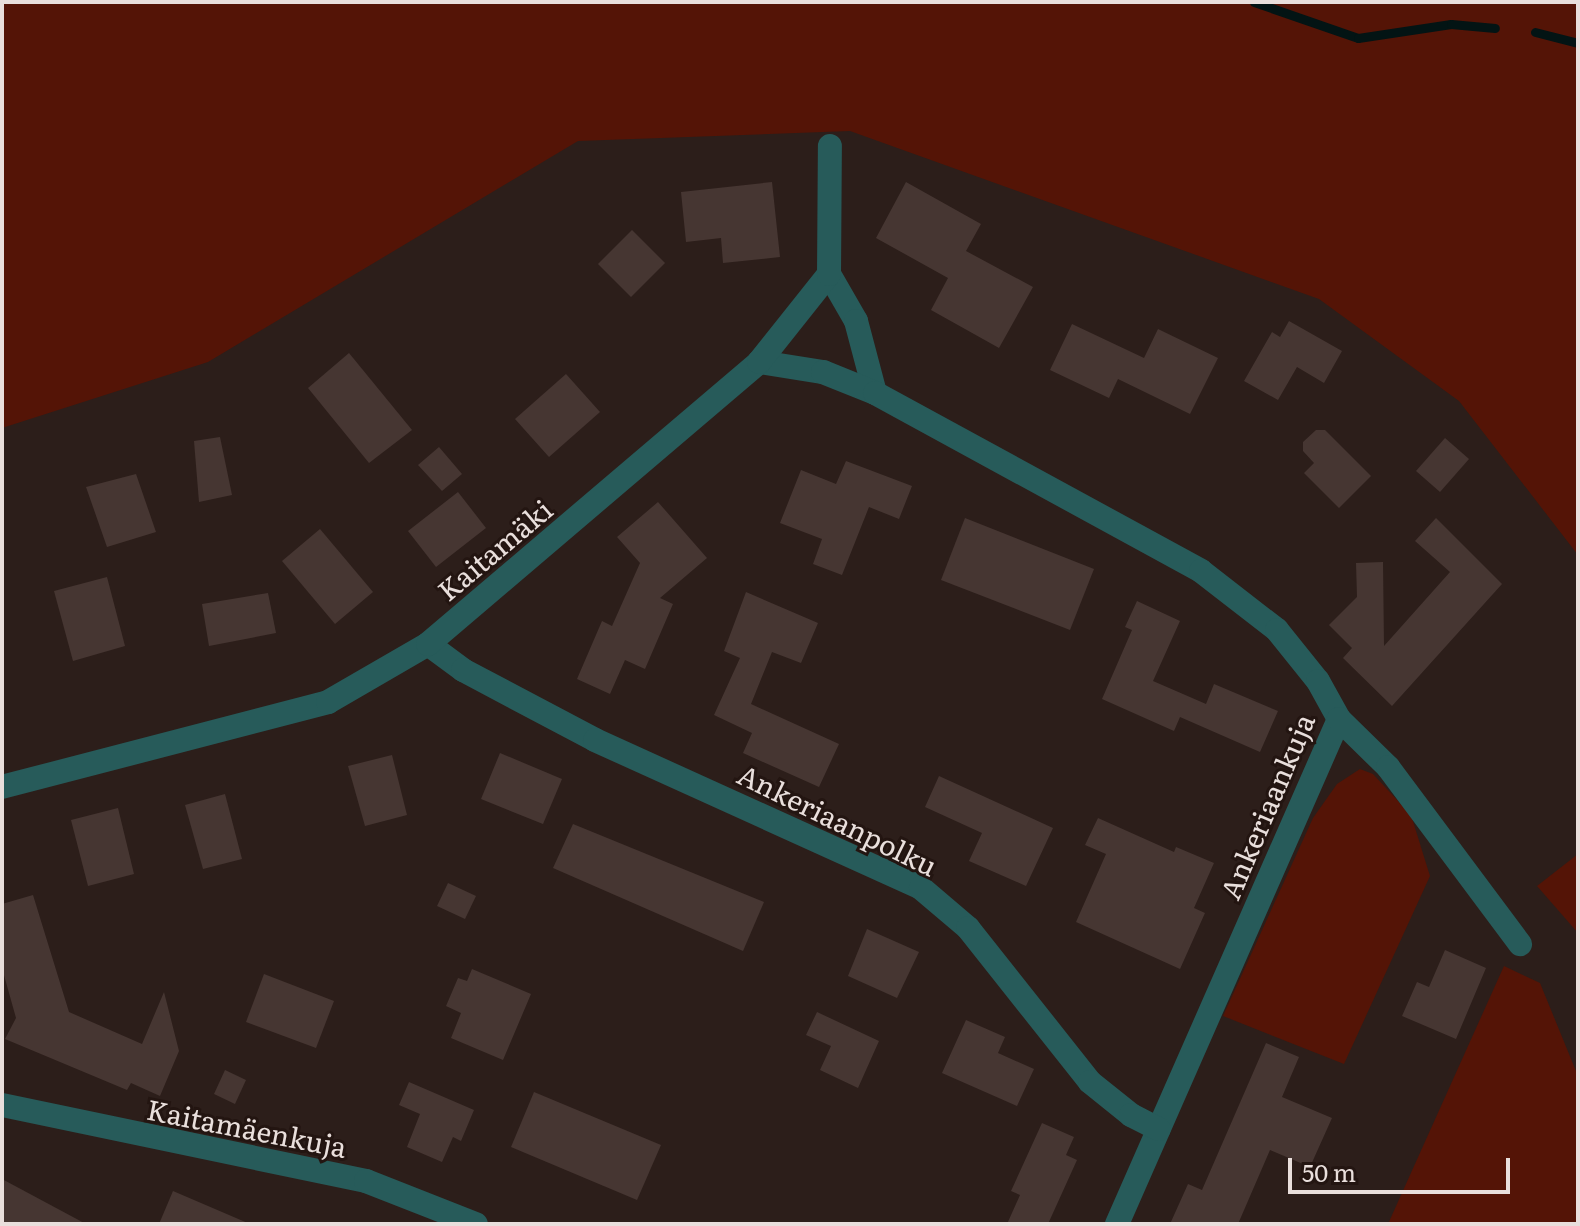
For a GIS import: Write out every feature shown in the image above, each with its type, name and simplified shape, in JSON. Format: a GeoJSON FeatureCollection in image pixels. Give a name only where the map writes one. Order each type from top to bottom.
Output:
{"type":"FeatureCollection","features":[{"type":"Feature","properties":{"kind":"street"},"geometry":{"type":"LineString","coordinates":[[830,146],[829,274],[856,321],[875,393]]}},
{"type":"Feature","properties":{"kind":"street","name":"Kaitamäki"},"geometry":{"type":"LineString","coordinates":[[2,787],[328,702],[428,644],[759,362],[829,274]]}},
{"type":"Feature","properties":{"kind":"street","name":"Ankeriaankuja"},"geometry":{"type":"LineString","coordinates":[[759,362],[823,372],[875,393],[1231,590],[1277,630],[1318,681],[1339,719],[1117,1224]]}},
{"type":"Feature","properties":{"kind":"street","name":"Ankeriaanpolku"},"geometry":{"type":"LineString","coordinates":[[428,644],[463,670],[595,740],[921,888],[968,928],[1090,1082],[1159,1129]]}},
{"type":"Feature","properties":{"kind":"street"},"geometry":{"type":"LineString","coordinates":[[1339,719],[1388,767],[1520,944]]}},
{"type":"Feature","properties":{"kind":"street","name":"Kaitamäenkuja"},"geometry":{"type":"LineString","coordinates":[[2,1105],[366,1181],[476,1224]]}},
{"type":"Feature","properties":{"kind":"shaded area"},"geometry":{"type":"Polygon","coordinates":[[[2,2],[1578,2],[1578,555],[1459,401],[1319,299],[850,131],[578,141],[208,362],[2,428],[2,2]]]}},
{"type":"Feature","properties":{"kind":"shaded area"},"geometry":{"type":"Polygon","coordinates":[[[1360,769],[1373,774],[1411,815],[1430,876],[1344,1064],[1223,1016],[1313,818],[1337,784],[1360,769]]]}},
{"type":"Feature","properties":{"kind":"shaded area"},"geometry":{"type":"Polygon","coordinates":[[[1578,854],[1578,933],[1537,886],[1578,854]]]}},
{"type":"Feature","properties":{"kind":"shaded area"},"geometry":{"type":"Polygon","coordinates":[[[1504,966],[1540,983],[1578,1076],[1578,1224],[1388,1224],[1504,966]]]}},
{"type":"Feature","properties":{"kind":"building"},"geometry":{"type":"Polygon","coordinates":[[[772,182],[780,257],[723,263],[721,238],[686,242],[681,192],[772,182]]]}},
{"type":"Feature","properties":{"kind":"building"},"geometry":{"type":"Polygon","coordinates":[[[906,182],[981,224],[966,251],[1033,287],[999,348],[931,310],[948,278],[876,238],[906,182]]]}},
{"type":"Feature","properties":{"kind":"building"},"geometry":{"type":"Polygon","coordinates":[[[632,230],[665,263],[631,297],[598,264],[632,230]]]}},
{"type":"Feature","properties":{"kind":"building"},"geometry":{"type":"Polygon","coordinates":[[[1289,321],[1342,351],[1324,383],[1297,367],[1278,400],[1244,381],[1272,332],[1280,337],[1289,321]]]}},
{"type":"Feature","properties":{"kind":"building"},"geometry":{"type":"Polygon","coordinates":[[[1072,324],[1144,358],[1158,329],[1218,358],[1190,414],[1118,379],[1109,398],[1050,370],[1072,324]]]}},
{"type":"Feature","properties":{"kind":"building"},"geometry":{"type":"Polygon","coordinates":[[[349,353],[412,430],[369,463],[308,388],[349,353]]]}},
{"type":"Feature","properties":{"kind":"building"},"geometry":{"type":"Polygon","coordinates":[[[566,374],[600,412],[549,457],[515,419],[566,374]]]}},
{"type":"Feature","properties":{"kind":"building"},"geometry":{"type":"Polygon","coordinates":[[[1316,430],[1325,430],[1371,476],[1339,508],[1304,473],[1314,463],[1303,451],[1303,442],[1316,430]]]}},
{"type":"Feature","properties":{"kind":"building"},"geometry":{"type":"Polygon","coordinates":[[[220,437],[232,495],[199,502],[194,441],[220,437]]]}},
{"type":"Feature","properties":{"kind":"building"},"geometry":{"type":"Polygon","coordinates":[[[1445,438],[1469,459],[1440,492],[1416,471],[1445,438]]]}},
{"type":"Feature","properties":{"kind":"building"},"geometry":{"type":"Polygon","coordinates":[[[439,447],[462,474],[442,491],[418,465],[439,447]]]}},
{"type":"Feature","properties":{"kind":"building"},"geometry":{"type":"Polygon","coordinates":[[[846,461],[912,486],[899,519],[869,507],[842,575],[813,564],[822,539],[780,523],[801,470],[836,484],[846,461]]]}},
{"type":"Feature","properties":{"kind":"building"},"geometry":{"type":"Polygon","coordinates":[[[136,474],[156,532],[107,547],[86,487],[136,474]]]}},
{"type":"Feature","properties":{"kind":"building"},"geometry":{"type":"Polygon","coordinates":[[[458,492],[486,528],[436,567],[408,531],[458,492]]]}},
{"type":"Feature","properties":{"kind":"building"},"geometry":{"type":"Polygon","coordinates":[[[658,502],[707,558],[660,598],[673,604],[645,669],[625,660],[610,694],[577,679],[602,621],[612,626],[640,563],[617,537],[658,502]]]}},
{"type":"Feature","properties":{"kind":"building"},"geometry":{"type":"Polygon","coordinates":[[[965,518],[1094,569],[1070,630],[941,580],[965,518]]]}},
{"type":"Feature","properties":{"kind":"building"},"geometry":{"type":"Polygon","coordinates":[[[1436,518],[1502,584],[1392,706],[1343,658],[1352,648],[1329,625],[1357,597],[1356,563],[1383,562],[1384,646],[1450,572],[1415,541],[1436,518]]]}},
{"type":"Feature","properties":{"kind":"building"},"geometry":{"type":"Polygon","coordinates":[[[320,529],[373,592],[335,624],[282,561],[320,529]]]}},
{"type":"Feature","properties":{"kind":"building"},"geometry":{"type":"Polygon","coordinates":[[[107,577],[125,646],[73,661],[54,591],[107,577]]]}},
{"type":"Feature","properties":{"kind":"building"},"geometry":{"type":"Polygon","coordinates":[[[746,592],[818,623],[801,663],[772,652],[751,704],[839,744],[819,787],[743,753],[752,733],[714,715],[740,658],[724,651],[746,592]]]}},
{"type":"Feature","properties":{"kind":"building"},"geometry":{"type":"Polygon","coordinates":[[[268,593],[276,633],[209,646],[202,604],[268,593]]]}},
{"type":"Feature","properties":{"kind":"building"},"geometry":{"type":"Polygon","coordinates":[[[1137,601],[1180,621],[1153,681],[1206,704],[1214,684],[1278,711],[1260,752],[1180,717],[1174,731],[1102,699],[1132,630],[1125,627],[1137,601]]]}},
{"type":"Feature","properties":{"kind":"building"},"geometry":{"type":"Polygon","coordinates":[[[500,753],[562,779],[543,824],[481,799],[500,753]]]}},
{"type":"Feature","properties":{"kind":"building"},"geometry":{"type":"Polygon","coordinates":[[[392,755],[407,815],[365,826],[348,766],[392,755]]]}},
{"type":"Feature","properties":{"kind":"building"},"geometry":{"type":"Polygon","coordinates":[[[939,776],[1053,828],[1026,886],[969,861],[982,833],[925,807],[939,776]]]}},
{"type":"Feature","properties":{"kind":"building"},"geometry":{"type":"Polygon","coordinates":[[[225,794],[242,859],[203,869],[185,805],[225,794]]]}},
{"type":"Feature","properties":{"kind":"building"},"geometry":{"type":"Polygon","coordinates":[[[118,808],[134,874],[88,886],[71,820],[118,808]]]}},
{"type":"Feature","properties":{"kind":"building"},"geometry":{"type":"Polygon","coordinates":[[[1098,818],[1174,852],[1176,847],[1214,863],[1194,908],[1205,913],[1180,969],[1076,922],[1106,854],[1085,845],[1098,818]]]}},
{"type":"Feature","properties":{"kind":"building"},"geometry":{"type":"Polygon","coordinates":[[[573,824],[764,902],[743,951],[553,868],[573,824]]]}},
{"type":"Feature","properties":{"kind":"building"},"geometry":{"type":"Polygon","coordinates":[[[448,883],[476,896],[465,919],[437,906],[448,883]]]}},
{"type":"Feature","properties":{"kind":"building"},"geometry":{"type":"Polygon","coordinates":[[[33,895],[69,1012],[142,1044],[164,992],[179,1051],[160,1096],[131,1083],[127,1090],[5,1039],[16,1018],[2,968],[2,904],[33,895]]]}},
{"type":"Feature","properties":{"kind":"building"},"geometry":{"type":"Polygon","coordinates":[[[867,929],[919,952],[897,998],[848,976],[867,929]]]}},
{"type":"Feature","properties":{"kind":"building"},"geometry":{"type":"Polygon","coordinates":[[[1445,950],[1486,968],[1456,1039],[1402,1016],[1417,982],[1429,987],[1445,950]]]}},
{"type":"Feature","properties":{"kind":"building"},"geometry":{"type":"Polygon","coordinates":[[[472,969],[531,994],[503,1060],[451,1038],[461,1013],[446,1006],[458,978],[467,981],[472,969]]]}},
{"type":"Feature","properties":{"kind":"building"},"geometry":{"type":"Polygon","coordinates":[[[264,974],[334,1001],[316,1048],[246,1022],[264,974]]]}},
{"type":"Feature","properties":{"kind":"building"},"geometry":{"type":"Polygon","coordinates":[[[817,1012],[879,1041],[858,1088],[820,1070],[831,1046],[806,1035],[817,1012]]]}},
{"type":"Feature","properties":{"kind":"building"},"geometry":{"type":"Polygon","coordinates":[[[966,1020],[1005,1037],[998,1053],[1034,1069],[1017,1106],[942,1073],[966,1020]]]}},
{"type":"Feature","properties":{"kind":"building"},"geometry":{"type":"Polygon","coordinates":[[[1266,1043],[1299,1057],[1282,1097],[1332,1118],[1310,1167],[1270,1150],[1238,1224],[1170,1224],[1188,1184],[1202,1190],[1266,1043]]]}},
{"type":"Feature","properties":{"kind":"building"},"geometry":{"type":"Polygon","coordinates":[[[225,1070],[246,1080],[235,1104],[214,1094],[225,1070]]]}},
{"type":"Feature","properties":{"kind":"building"},"geometry":{"type":"Polygon","coordinates":[[[409,1082],[474,1110],[461,1141],[453,1137],[442,1162],[407,1147],[420,1114],[399,1105],[409,1082]]]}},
{"type":"Feature","properties":{"kind":"building"},"geometry":{"type":"Polygon","coordinates":[[[534,1092],[661,1145],[637,1200],[511,1147],[534,1092]]]}},
{"type":"Feature","properties":{"kind":"building"},"geometry":{"type":"Polygon","coordinates":[[[1042,1123],[1074,1137],[1066,1155],[1077,1160],[1048,1224],[1007,1224],[1020,1195],[1011,1191],[1042,1123]]]}},
{"type":"Feature","properties":{"kind":"building"},"geometry":{"type":"Polygon","coordinates":[[[2,1179],[86,1224],[2,1224],[2,1179]]]}},
{"type":"Feature","properties":{"kind":"building"},"geometry":{"type":"Polygon","coordinates":[[[173,1191],[250,1224],[159,1224],[173,1191]]]}},
{"type":"Feature","properties":{"kind":"waterway"},"geometry":{"type":"LineString","coordinates":[[1254,2],[1358,38],[1451,24],[1495,28]]}},
{"type":"Feature","properties":{"kind":"waterway"},"geometry":{"type":"LineString","coordinates":[[1535,32],[1578,43]]}}]}
